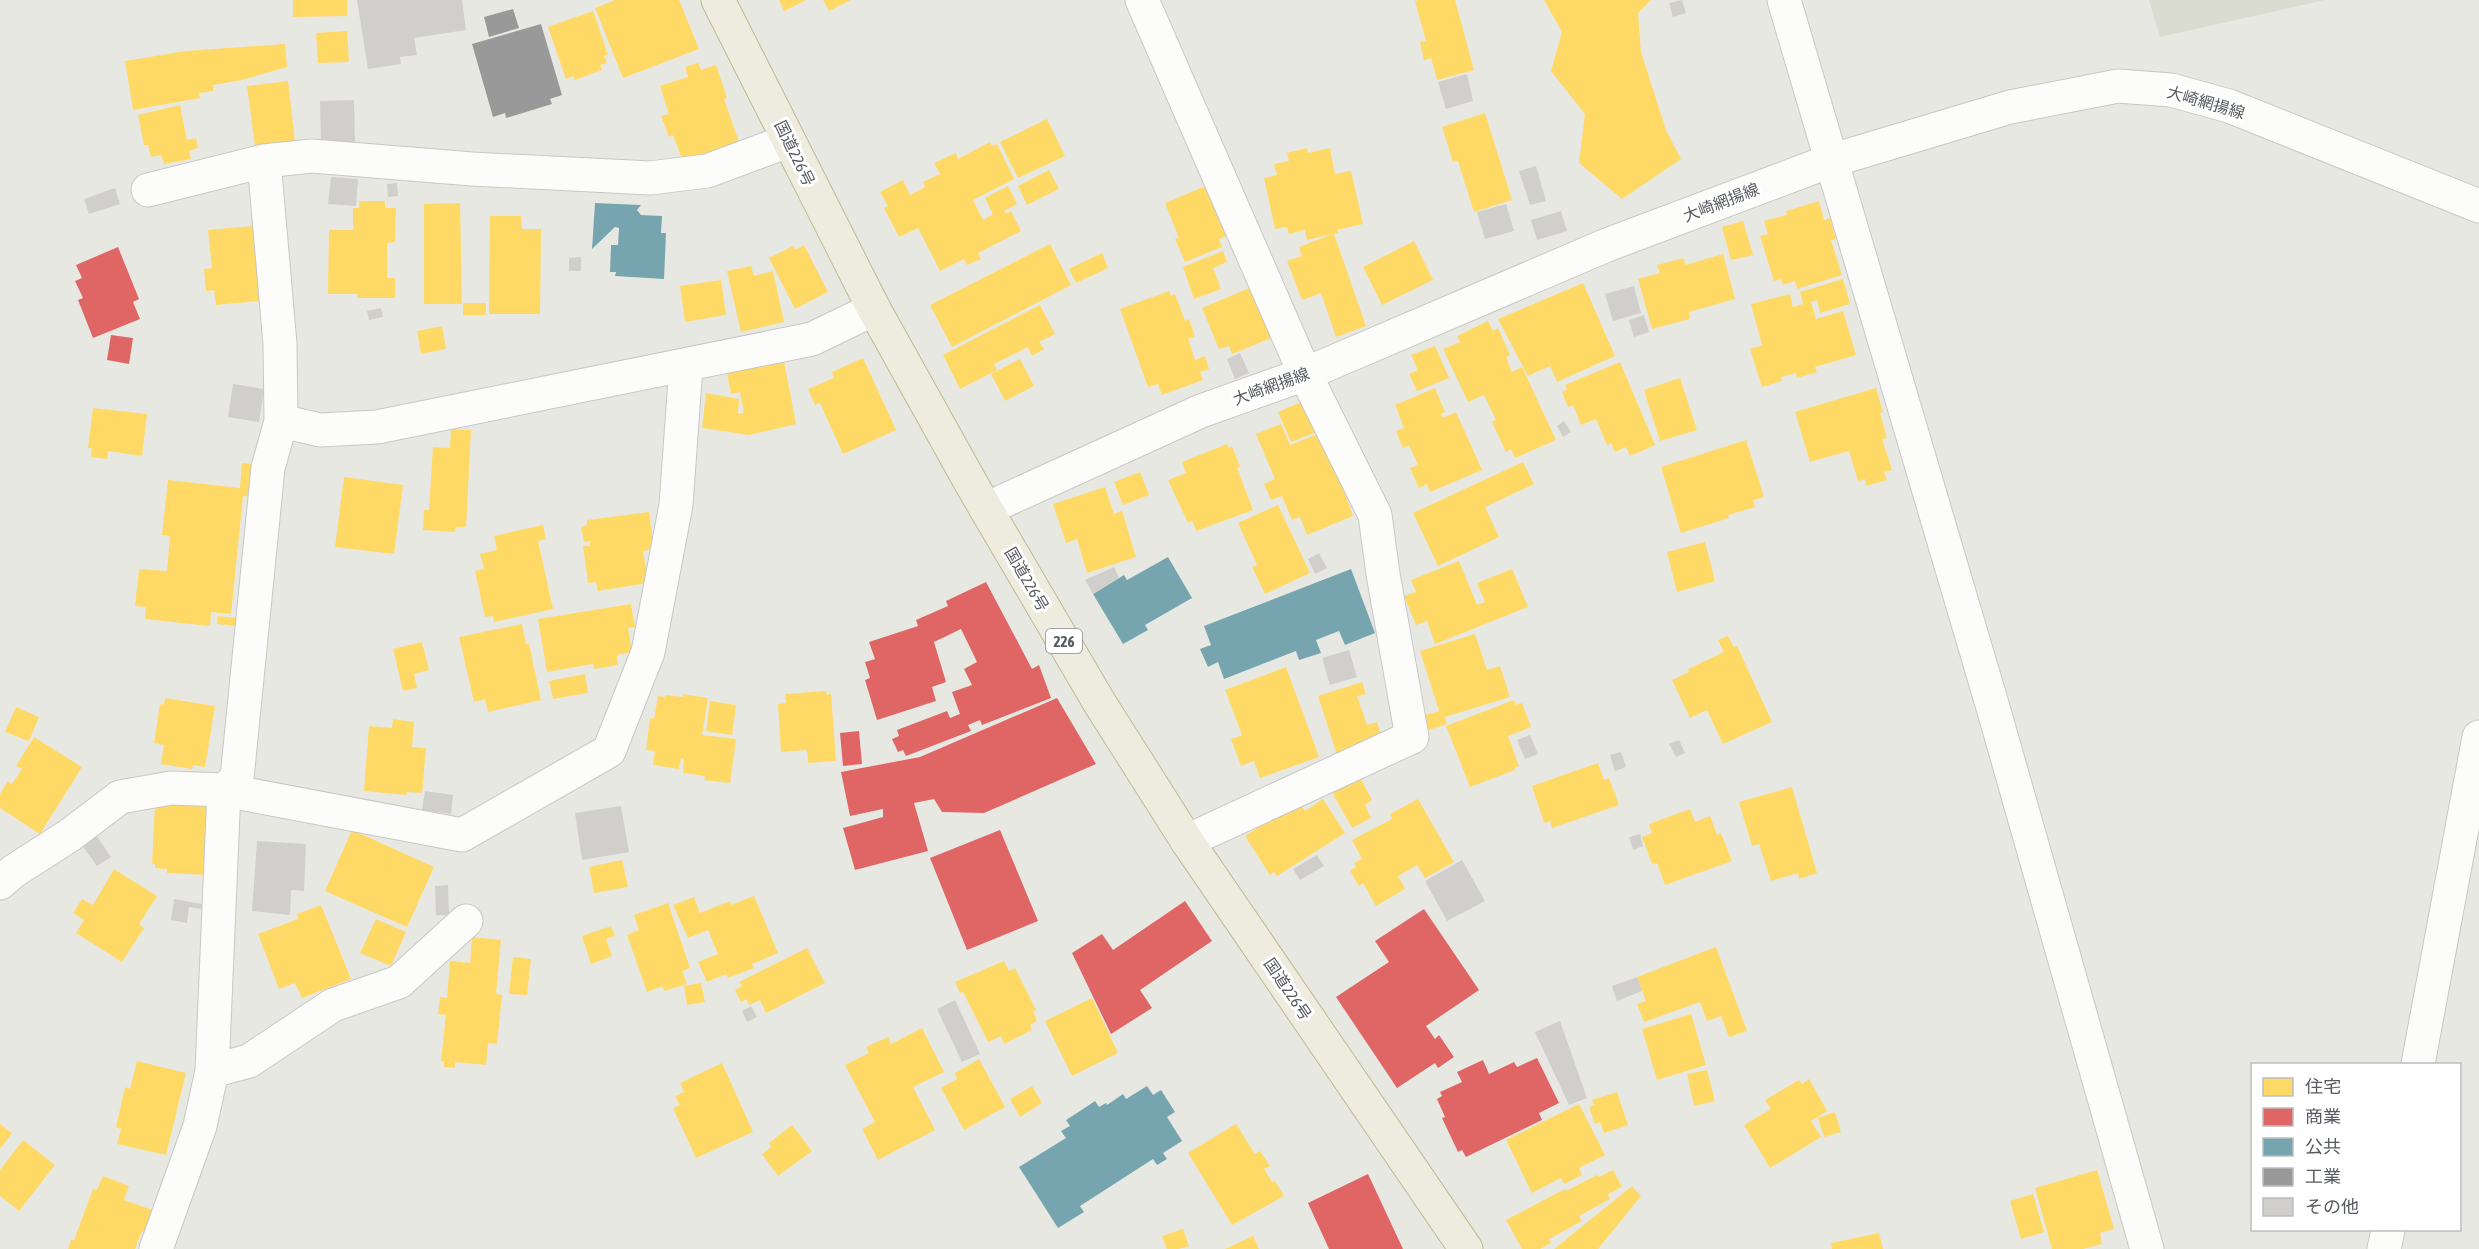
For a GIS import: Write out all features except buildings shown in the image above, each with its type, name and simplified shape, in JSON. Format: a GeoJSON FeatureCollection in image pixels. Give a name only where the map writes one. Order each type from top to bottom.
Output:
{"type":"FeatureCollection","features":[{"type":"Feature","properties":{"kind":"highway","name":"国道226号"},"geometry":{"type":"LineString","coordinates":[[718,0],[874,309],[986,509],[1099,702],[1187,841],[1466,1249]]}},
{"type":"Feature","properties":{"kind":"street"},"geometry":{"type":"LineString","coordinates":[[1142,0],[1305,374],[1375,515],[1383,574],[1412,737],[1187,841]]}},
{"type":"Feature","properties":{"kind":"street"},"geometry":{"type":"LineString","coordinates":[[1784,0],[1994,711],[2147,1249]]}},
{"type":"Feature","properties":{"kind":"street","name":"大崎網揚線"},"geometry":{"type":"LineString","coordinates":[[986,509],[1201,411],[1305,374],[1607,245],[1830,161],[2010,107],[2118,86],[2171,90],[2229,106],[2479,206]]}},
{"type":"Feature","properties":{"kind":"street"},"geometry":{"type":"LineString","coordinates":[[148,190],[264,161],[312,156],[472,169],[650,178],[707,171],[788,141]]}},
{"type":"Feature","properties":{"kind":"street"},"geometry":{"type":"LineString","coordinates":[[156,1249],[200,1125],[212,1071],[224,790],[237,778],[268,468],[280,421],[280,344],[264,161]]}},
{"type":"Feature","properties":{"kind":"street"},"geometry":{"type":"LineString","coordinates":[[280,421],[320,429],[377,427],[812,339],[874,309]]}},
{"type":"Feature","properties":{"kind":"street"},"geometry":{"type":"LineString","coordinates":[[5,872],[70,835],[120,797],[171,788],[224,790],[462,835],[609,751],[648,652],[676,504],[686,366]]}},
{"type":"Feature","properties":{"kind":"street"},"geometry":{"type":"LineString","coordinates":[[2418,1063],[2479,737]]}},
{"type":"Feature","properties":{"kind":"street"},"geometry":{"type":"LineString","coordinates":[[212,1071],[249,1061],[333,1005],[399,982],[466,921]]}},
{"type":"Feature","properties":{"kind":"street"},"geometry":{"type":"LineString","coordinates":[[2384,1249],[2388,1231]]}},
{"type":"Feature","properties":{"kind":"shaded area"},"geometry":{"type":"Polygon","coordinates":[[[2149,0],[2325,0],[2160,37],[2149,0]]]}}]}
